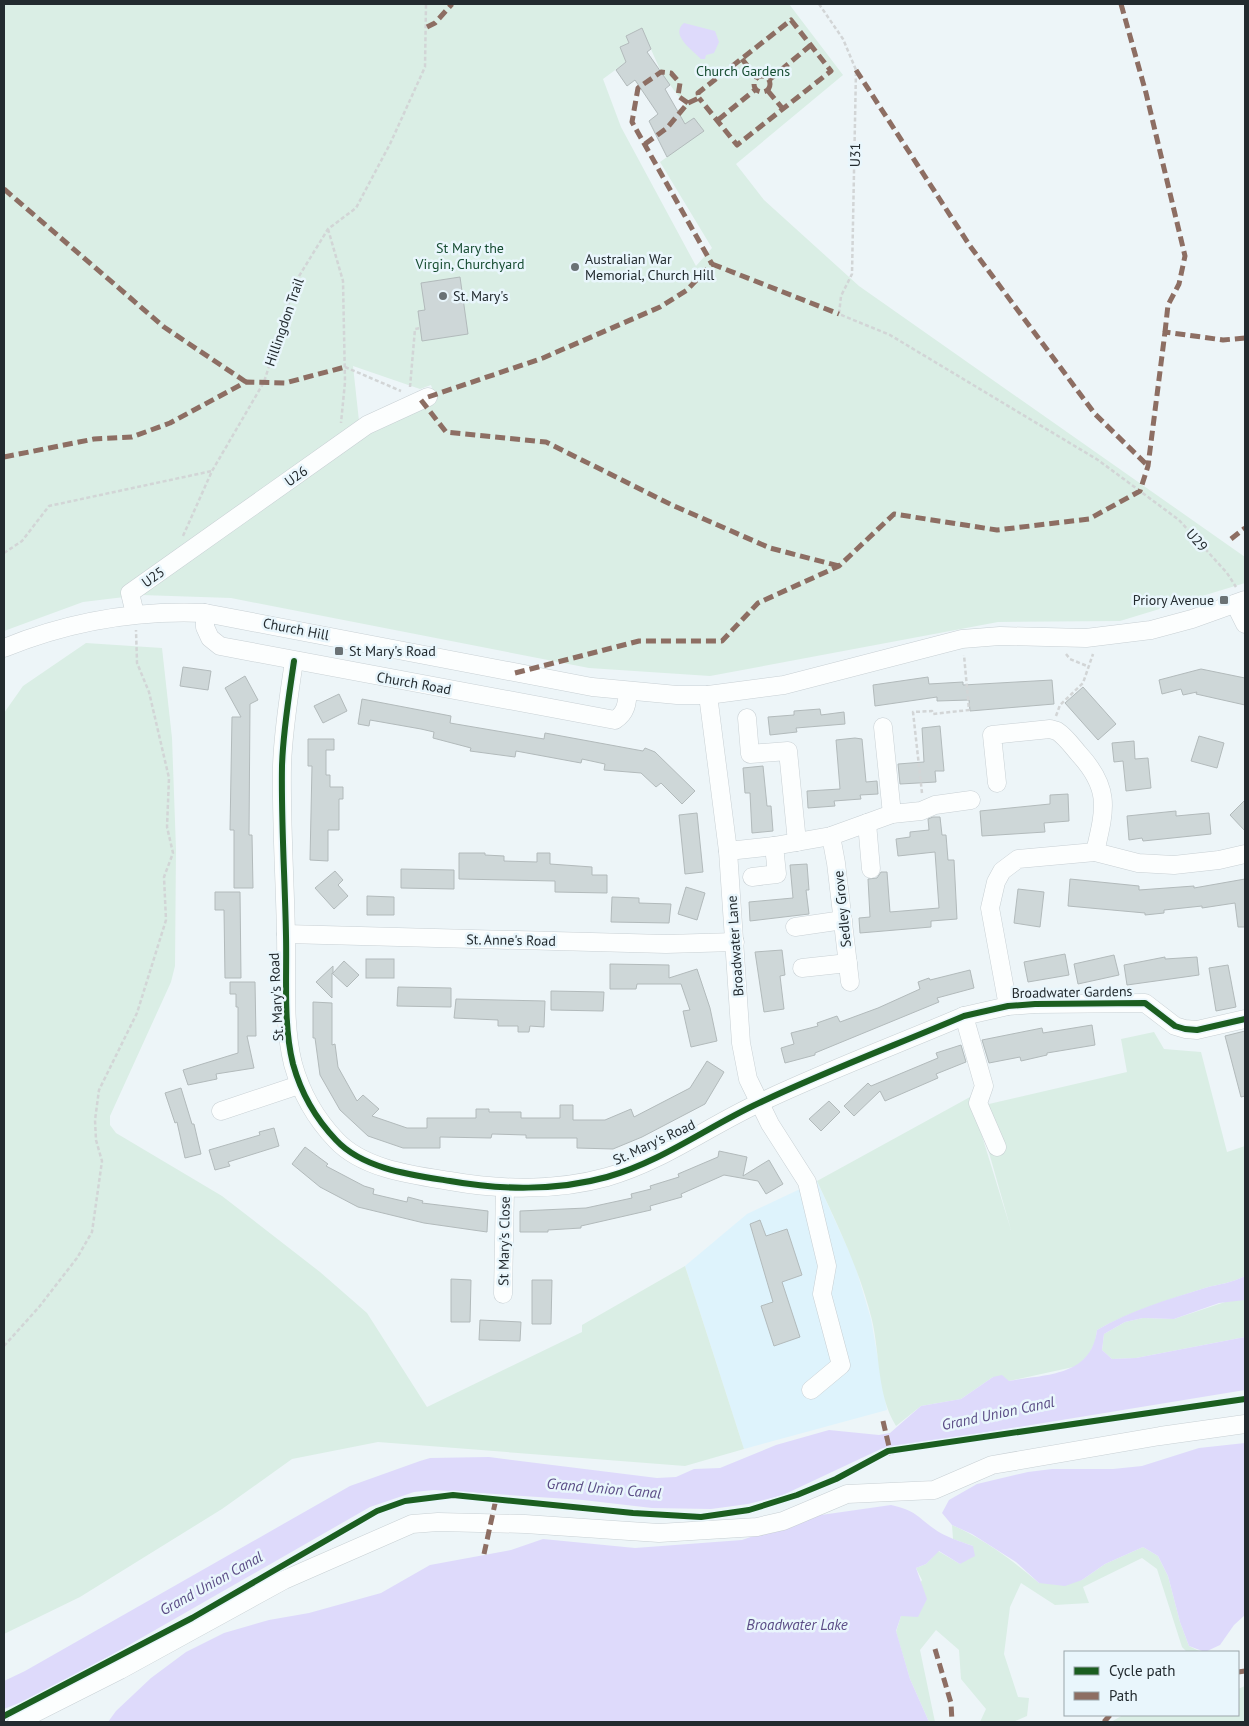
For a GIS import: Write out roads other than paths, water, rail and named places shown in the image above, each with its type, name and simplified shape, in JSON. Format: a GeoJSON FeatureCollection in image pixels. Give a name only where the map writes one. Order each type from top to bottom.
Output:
{"type":"FeatureCollection","features":[{"type":"Feature","properties":{"kind":"street","name":"U26"},"geometry":{"type":"LineString","coordinates":[[170,565],[367,426],[428,396]]}},
{"type":"Feature","properties":{"kind":"street","name":"U25"},"geometry":{"type":"LineString","coordinates":[[135,614],[130,593],[170,565]]}},
{"type":"Feature","properties":{"kind":"street","name":"Church Hill"},"geometry":{"type":"LineString","coordinates":[[4,648],[29,638],[80,623],[135,614],[205,613],[354,640],[515,674],[628,692],[708,696],[784,685],[962,639],[1000,636],[1086,638],[1151,630],[1192,619],[1242,601]]}},
{"type":"Feature","properties":{"kind":"street"},"geometry":{"type":"LineString","coordinates":[[1242,601],[1245,624]]}},
{"type":"Feature","properties":{"kind":"street","name":"Church Road"},"geometry":{"type":"LineString","coordinates":[[205,613],[205,627],[210,638],[220,646],[294,661],[614,720],[622,715],[627,706],[628,692]]}},
{"type":"Feature","properties":{"kind":"street","name":"St. Mary's Road"},"geometry":{"type":"LineString","coordinates":[[294,661],[282,765],[289,1035],[292,1062],[299,1085],[317,1117],[337,1142],[350,1152],[374,1163],[425,1178],[505,1188],[574,1183],[606,1177],[636,1166],[759,1103]]}},
{"type":"Feature","properties":{"kind":"street","name":"Broadwater Lane"},"geometry":{"type":"LineString","coordinates":[[708,696],[728,851],[741,1043],[748,1078],[770,1124],[807,1182],[828,1266],[822,1294],[841,1365],[811,1390]]}},
{"type":"Feature","properties":{"kind":"street"},"geometry":{"type":"LineString","coordinates":[[747,718],[750,754],[788,751],[798,842]]}},
{"type":"Feature","properties":{"kind":"street"},"geometry":{"type":"LineString","coordinates":[[883,727],[892,814]]}},
{"type":"Feature","properties":{"kind":"street"},"geometry":{"type":"LineString","coordinates":[[996,783],[992,735],[1050,729],[1063,736],[1094,771],[1101,788],[1103,804],[1095,852]]}},
{"type":"Feature","properties":{"kind":"street"},"geometry":{"type":"LineString","coordinates":[[728,851],[774,846],[831,836],[892,814],[922,811],[934,805],[971,800]]}},
{"type":"Feature","properties":{"kind":"street"},"geometry":{"type":"LineString","coordinates":[[868,823],[871,869]]}},
{"type":"Feature","properties":{"kind":"street","name":"Sedley Grove"},"geometry":{"type":"LineString","coordinates":[[831,836],[850,982]]}},
{"type":"Feature","properties":{"kind":"street"},"geometry":{"type":"LineString","coordinates":[[752,877],[777,874],[774,846]]}},
{"type":"Feature","properties":{"kind":"street"},"geometry":{"type":"LineString","coordinates":[[1008,1006],[990,908],[996,882],[1002,871],[1018,859],[1095,852],[1138,863],[1174,865],[1219,860],[1245,854]]}},
{"type":"Feature","properties":{"kind":"street"},"geometry":{"type":"LineString","coordinates":[[795,927],[842,920]]}},
{"type":"Feature","properties":{"kind":"street","name":"St. Anne's Road"},"geometry":{"type":"LineString","coordinates":[[286,934],[666,944],[735,942]]}},
{"type":"Feature","properties":{"kind":"street"},"geometry":{"type":"LineString","coordinates":[[802,968],[848,963]]}},
{"type":"Feature","properties":{"kind":"street","name":"Broadwater Gardens"},"geometry":{"type":"LineString","coordinates":[[759,1103],[964,1016],[1008,1006],[1058,1003],[1144,1003],[1176,1026],[1197,1030],[1245,1019]]}},
{"type":"Feature","properties":{"kind":"street"},"geometry":{"type":"LineString","coordinates":[[964,1016],[984,1086],[978,1103],[997,1147]]}},
{"type":"Feature","properties":{"kind":"street"},"geometry":{"type":"LineString","coordinates":[[221,1111],[299,1085]]}},
{"type":"Feature","properties":{"kind":"street","name":"St Mary's Close"},"geometry":{"type":"LineString","coordinates":[[502,1294],[505,1188]]}},
{"type":"Feature","properties":{"kind":"street"},"geometry":{"type":"LineString","coordinates":[[17,1722],[284,1580],[412,1524],[438,1522],[524,1524],[659,1532],[757,1527],[783,1521],[847,1494],[934,1490],[992,1465],[1160,1436],[1245,1424]]}},
{"type":"Feature","properties":{"kind":"water"},"geometry":{"type":"Polygon","coordinates":[[[684,23],[715,31],[719,42],[714,53],[706,55],[705,59],[701,59],[684,42],[679,33],[684,23]]]}},
{"type":"Feature","properties":{"kind":"water","name":"Grand Union Canal"},"geometry":{"type":"Polygon","coordinates":[[[1245,1276],[1245,1300],[1219,1303],[1174,1319],[1143,1318],[1125,1322],[1104,1334],[1102,1350],[1112,1359],[1136,1358],[1245,1337],[1245,1390],[883,1448],[783,1495],[748,1504],[711,1509],[652,1508],[583,1500],[434,1490],[414,1492],[370,1507],[39,1695],[4,1709],[4,1681],[25,1671],[350,1486],[420,1461],[430,1458],[489,1457],[657,1478],[676,1477],[694,1469],[720,1468],[776,1445],[829,1430],[879,1435],[890,1433],[921,1406],[961,1399],[993,1377],[1002,1375],[1009,1381],[1065,1370],[1076,1365],[1086,1357],[1093,1345],[1097,1330],[1109,1323],[1163,1301],[1245,1276]]]}},
{"type":"Feature","properties":{"kind":"water"},"geometry":{"type":"Polygon","coordinates":[[[1245,1443],[1245,1615],[1234,1625],[1220,1645],[1207,1651],[1189,1646],[1180,1622],[1168,1576],[1158,1556],[1143,1547],[1105,1564],[1082,1580],[1065,1586],[1039,1583],[1016,1562],[972,1534],[952,1525],[942,1513],[949,1500],[977,1484],[1028,1472],[1052,1469],[1113,1469],[1142,1466],[1199,1448],[1245,1443]]]}},
{"type":"Feature","properties":{"kind":"water","name":"Broadwater Lake"},"geometry":{"type":"Polygon","coordinates":[[[891,1505],[910,1511],[942,1534],[973,1546],[975,1556],[960,1564],[939,1551],[926,1564],[916,1568],[927,1599],[918,1617],[901,1616],[896,1631],[910,1679],[929,1722],[108,1722],[116,1711],[151,1678],[186,1652],[224,1633],[269,1620],[309,1613],[381,1593],[430,1565],[511,1550],[543,1539],[635,1548],[742,1540],[807,1517],[891,1505]]]}},
{"type":"Feature","properties":{"kind":"place","name":"Australian War Memorial, Church Hill"},"geometry":{"type":"Point","coordinates":[575,267]}},
{"type":"Feature","properties":{"kind":"place","name":"St. Mary's"},"geometry":{"type":"Point","coordinates":[443,296]}},
{"type":"Feature","properties":{"kind":"place","name":"Priory Avenue"},"geometry":{"type":"Point","coordinates":[1224,600]}},
{"type":"Feature","properties":{"kind":"place","name":"St Mary's Road"},"geometry":{"type":"Point","coordinates":[339,651]}},
{"type":"Feature","properties":{"kind":"park label","name":"Church Gardens"},"geometry":{"type":"Point","coordinates":[743,71]}},
{"type":"Feature","properties":{"kind":"park label","name":"St Mary the Virgin, Churchyard"},"geometry":{"type":"Point","coordinates":[470,256]}}]}
